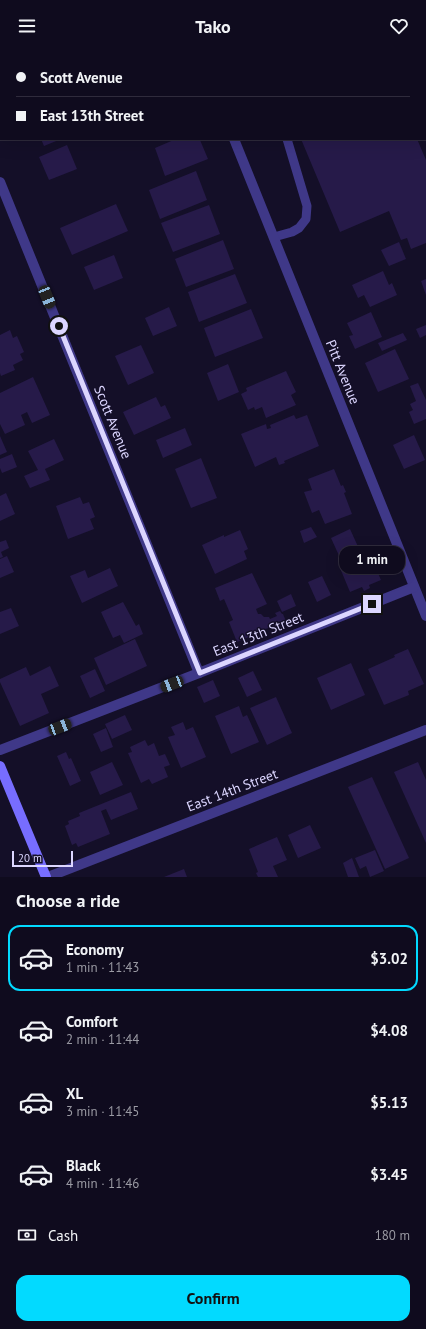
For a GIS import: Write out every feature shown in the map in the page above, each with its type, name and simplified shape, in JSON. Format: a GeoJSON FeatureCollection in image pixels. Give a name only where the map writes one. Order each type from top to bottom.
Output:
{"type":"FeatureCollection","features":[{"type":"Feature","properties":{"kind":"main road"},"geometry":{"type":"LineString","coordinates":[[0,766],[47,877]]}},
{"type":"Feature","properties":{"kind":"street","name":"Pitt Avenue"},"geometry":{"type":"LineString","coordinates":[[234,140],[426,616]]}},
{"type":"Feature","properties":{"kind":"street","name":"Scott Avenue"},"geometry":{"type":"LineString","coordinates":[[0,182],[200,673]]}},
{"type":"Feature","properties":{"kind":"street","name":"East 13th Street"},"geometry":{"type":"LineString","coordinates":[[0,750],[200,673],[414,587]]}},
{"type":"Feature","properties":{"kind":"street","name":"East 14th Street"},"geometry":{"type":"LineString","coordinates":[[47,877],[426,730]]}},
{"type":"Feature","properties":{"kind":"lane"},"geometry":{"type":"LineString","coordinates":[[274,237],[292,232],[299,228],[306,219],[307,206],[287,140]]}},
{"type":"Feature","properties":{"kind":"building"},"geometry":{"type":"Polygon","coordinates":[[[41,140],[59,140],[44,146],[41,140]]]}},
{"type":"Feature","properties":{"kind":"building"},"geometry":{"type":"Polygon","coordinates":[[[174,140],[200,140],[208,159],[165,176],[155,148],[174,140]]]}},
{"type":"Feature","properties":{"kind":"building"},"geometry":{"type":"Polygon","coordinates":[[[301,140],[417,140],[426,160],[426,243],[411,249],[407,238],[401,240],[389,211],[340,232],[301,140]]]}},
{"type":"Feature","properties":{"kind":"building"},"geometry":{"type":"Polygon","coordinates":[[[67,145],[77,169],[49,180],[39,157],[67,145]]]}},
{"type":"Feature","properties":{"kind":"building"},"geometry":{"type":"Polygon","coordinates":[[[196,171],[207,200],[160,219],[149,190],[196,171]]]}},
{"type":"Feature","properties":{"kind":"building"},"geometry":{"type":"Polygon","coordinates":[[[116,204],[128,231],[72,255],[60,228],[116,204]]]}},
{"type":"Feature","properties":{"kind":"building"},"geometry":{"type":"Polygon","coordinates":[[[209,205],[220,234],[173,252],[161,223],[209,205]]]}},
{"type":"Feature","properties":{"kind":"building"},"geometry":{"type":"Polygon","coordinates":[[[223,240],[234,269],[186,287],[175,259],[223,240]]]}},
{"type":"Feature","properties":{"kind":"building"},"geometry":{"type":"Polygon","coordinates":[[[399,242],[406,259],[389,266],[381,250],[399,242]]]}},
{"type":"Feature","properties":{"kind":"building"},"geometry":{"type":"Polygon","coordinates":[[[114,255],[123,278],[94,290],[84,267],[114,255]]]}},
{"type":"Feature","properties":{"kind":"building"},"geometry":{"type":"Polygon","coordinates":[[[383,271],[389,285],[392,283],[397,295],[370,307],[364,295],[358,298],[352,285],[383,271]]]}},
{"type":"Feature","properties":{"kind":"building"},"geometry":{"type":"Polygon","coordinates":[[[235,274],[247,303],[199,322],[188,292],[235,274]]]}},
{"type":"Feature","properties":{"kind":"building"},"geometry":{"type":"Polygon","coordinates":[[[426,279],[426,295],[421,281],[426,279]]]}},
{"type":"Feature","properties":{"kind":"building"},"geometry":{"type":"Polygon","coordinates":[[[169,307],[177,326],[153,336],[145,318],[169,307]]]}},
{"type":"Feature","properties":{"kind":"building"},"geometry":{"type":"Polygon","coordinates":[[[251,309],[263,338],[215,357],[204,328],[251,309]]]}},
{"type":"Feature","properties":{"kind":"building"},"geometry":{"type":"Polygon","coordinates":[[[371,312],[382,337],[355,349],[349,336],[353,335],[347,323],[371,312]]]}},
{"type":"Feature","properties":{"kind":"building"},"geometry":{"type":"Polygon","coordinates":[[[426,325],[426,335],[420,338],[416,329],[426,325]]]}},
{"type":"Feature","properties":{"kind":"building"},"geometry":{"type":"Polygon","coordinates":[[[10,330],[13,338],[17,336],[24,352],[20,354],[23,360],[13,365],[15,370],[1,376],[0,335],[10,330]]]}},
{"type":"Feature","properties":{"kind":"building"},"geometry":{"type":"Polygon","coordinates":[[[403,333],[407,340],[382,351],[378,343],[403,333]]]}},
{"type":"Feature","properties":{"kind":"building"},"geometry":{"type":"Polygon","coordinates":[[[141,345],[154,373],[128,385],[115,356],[141,345]]]}},
{"type":"Feature","properties":{"kind":"building"},"geometry":{"type":"Polygon","coordinates":[[[395,349],[409,379],[378,392],[365,363],[395,349]]]}},
{"type":"Feature","properties":{"kind":"building"},"geometry":{"type":"Polygon","coordinates":[[[228,364],[239,392],[218,401],[207,373],[228,364]]]}},
{"type":"Feature","properties":{"kind":"building"},"geometry":{"type":"Polygon","coordinates":[[[286,371],[296,392],[291,395],[296,405],[266,418],[262,407],[255,410],[254,407],[248,410],[241,394],[247,391],[246,388],[286,371]]]}},
{"type":"Feature","properties":{"kind":"building"},"geometry":{"type":"Polygon","coordinates":[[[33,377],[50,415],[32,423],[27,412],[21,415],[25,425],[5,434],[0,424],[0,393],[33,377]]]}},
{"type":"Feature","properties":{"kind":"building"},"geometry":{"type":"Polygon","coordinates":[[[418,383],[426,400],[426,419],[414,424],[409,412],[413,410],[410,404],[416,401],[410,386],[418,383]]]}},
{"type":"Feature","properties":{"kind":"building"},"geometry":{"type":"Polygon","coordinates":[[[156,397],[161,407],[165,405],[171,418],[134,435],[123,412],[156,397]]]}},
{"type":"Feature","properties":{"kind":"building"},"geometry":{"type":"Polygon","coordinates":[[[294,415],[296,419],[307,415],[319,446],[284,461],[285,463],[279,465],[276,457],[255,467],[241,434],[266,424],[267,429],[271,428],[270,425],[294,415]]]}},
{"type":"Feature","properties":{"kind":"building"},"geometry":{"type":"Polygon","coordinates":[[[185,428],[192,445],[163,458],[156,440],[185,428]]]}},
{"type":"Feature","properties":{"kind":"building"},"geometry":{"type":"Polygon","coordinates":[[[414,435],[425,460],[404,469],[393,445],[414,435]]]}},
{"type":"Feature","properties":{"kind":"building"},"geometry":{"type":"Polygon","coordinates":[[[0,436],[7,452],[0,455],[0,436]]]}},
{"type":"Feature","properties":{"kind":"building"},"geometry":{"type":"Polygon","coordinates":[[[54,439],[64,460],[45,469],[50,480],[30,488],[24,476],[38,470],[28,451],[54,439]]]}},
{"type":"Feature","properties":{"kind":"building"},"geometry":{"type":"Polygon","coordinates":[[[12,454],[17,467],[2,473],[0,468],[0,459],[12,454]]]}},
{"type":"Feature","properties":{"kind":"building"},"geometry":{"type":"Polygon","coordinates":[[[201,458],[217,498],[191,508],[175,469],[201,458]]]}},
{"type":"Feature","properties":{"kind":"building"},"geometry":{"type":"Polygon","coordinates":[[[334,469],[341,486],[343,485],[346,492],[344,493],[352,514],[325,524],[319,510],[312,513],[304,492],[312,490],[308,479],[334,469]]]}},
{"type":"Feature","properties":{"kind":"building"},"geometry":{"type":"Polygon","coordinates":[[[6,493],[15,514],[0,521],[0,496],[6,493]]]}},
{"type":"Feature","properties":{"kind":"building"},"geometry":{"type":"Polygon","coordinates":[[[80,497],[83,504],[89,502],[95,517],[90,519],[94,529],[68,539],[56,506],[80,497]]]}},
{"type":"Feature","properties":{"kind":"building"},"geometry":{"type":"Polygon","coordinates":[[[311,527],[317,537],[304,543],[300,531],[311,527]]]}},
{"type":"Feature","properties":{"kind":"building"},"geometry":{"type":"Polygon","coordinates":[[[350,529],[360,551],[341,560],[331,538],[350,529]]]}},
{"type":"Feature","properties":{"kind":"building"},"geometry":{"type":"Polygon","coordinates":[[[240,530],[248,549],[244,551],[247,559],[215,574],[202,545],[224,535],[224,537],[240,530]]]}},
{"type":"Feature","properties":{"kind":"building"},"geometry":{"type":"Polygon","coordinates":[[[6,540],[9,548],[1,552],[3,557],[0,558],[0,542],[6,540]]]}},
{"type":"Feature","properties":{"kind":"building"},"geometry":{"type":"Polygon","coordinates":[[[370,555],[381,580],[369,585],[370,588],[364,591],[362,587],[350,592],[340,568],[370,555]]]}},
{"type":"Feature","properties":{"kind":"building"},"geometry":{"type":"Polygon","coordinates":[[[7,556],[14,572],[0,578],[0,559],[7,556]]]}},
{"type":"Feature","properties":{"kind":"building"},"geometry":{"type":"Polygon","coordinates":[[[110,568],[118,586],[82,603],[70,576],[85,570],[88,578],[110,568]]]}},
{"type":"Feature","properties":{"kind":"building"},"geometry":{"type":"Polygon","coordinates":[[[252,573],[267,604],[256,609],[258,614],[261,614],[264,617],[269,617],[270,619],[277,616],[275,613],[280,611],[283,614],[287,624],[272,630],[271,627],[260,631],[261,633],[257,635],[256,634],[237,642],[229,622],[233,620],[224,599],[220,601],[215,588],[252,573]]]}},
{"type":"Feature","properties":{"kind":"building"},"geometry":{"type":"Polygon","coordinates":[[[322,576],[331,595],[317,602],[308,582],[322,576]]]}},
{"type":"Feature","properties":{"kind":"building"},"geometry":{"type":"Polygon","coordinates":[[[291,594],[296,606],[282,612],[277,601],[291,594]]]}},
{"type":"Feature","properties":{"kind":"building"},"geometry":{"type":"Polygon","coordinates":[[[123,602],[136,626],[139,624],[143,634],[124,643],[120,635],[113,638],[101,612],[123,602]]]}},
{"type":"Feature","properties":{"kind":"building"},"geometry":{"type":"Polygon","coordinates":[[[11,608],[19,626],[0,634],[0,612],[11,608]]]}},
{"type":"Feature","properties":{"kind":"building"},"geometry":{"type":"Polygon","coordinates":[[[135,639],[147,666],[106,685],[94,658],[135,639]]]}},
{"type":"Feature","properties":{"kind":"building"},"geometry":{"type":"Polygon","coordinates":[[[408,649],[424,684],[408,691],[409,695],[384,705],[368,669],[395,657],[394,655],[408,649]]]}},
{"type":"Feature","properties":{"kind":"building"},"geometry":{"type":"Polygon","coordinates":[[[351,663],[365,695],[331,710],[317,678],[351,663]]]}},
{"type":"Feature","properties":{"kind":"building"},"geometry":{"type":"Polygon","coordinates":[[[50,666],[59,686],[41,694],[49,713],[20,726],[0,679],[26,667],[30,676],[50,666]]]}},
{"type":"Feature","properties":{"kind":"building"},"geometry":{"type":"Polygon","coordinates":[[[95,669],[105,691],[90,698],[80,676],[95,669]]]}},
{"type":"Feature","properties":{"kind":"building"},"geometry":{"type":"Polygon","coordinates":[[[253,671],[262,690],[247,697],[238,678],[253,671]]]}},
{"type":"Feature","properties":{"kind":"building"},"geometry":{"type":"Polygon","coordinates":[[[213,680],[220,696],[204,703],[197,687],[213,680]]]}},
{"type":"Feature","properties":{"kind":"building"},"geometry":{"type":"Polygon","coordinates":[[[276,697],[292,733],[267,745],[250,708],[276,697]]]}},
{"type":"Feature","properties":{"kind":"building"},"geometry":{"type":"Polygon","coordinates":[[[239,706],[243,717],[247,715],[259,742],[231,754],[215,716],[239,706]]]}},
{"type":"Feature","properties":{"kind":"building"},"geometry":{"type":"Polygon","coordinates":[[[125,715],[132,730],[112,739],[105,724],[125,715]]]}},
{"type":"Feature","properties":{"kind":"building"},"geometry":{"type":"Polygon","coordinates":[[[183,722],[186,730],[193,727],[206,757],[181,768],[168,737],[175,735],[171,727],[183,722]]]}},
{"type":"Feature","properties":{"kind":"building"},"geometry":{"type":"Polygon","coordinates":[[[106,728],[113,747],[101,752],[93,734],[106,728]]]}},
{"type":"Feature","properties":{"kind":"building"},"geometry":{"type":"Polygon","coordinates":[[[145,740],[148,746],[154,743],[159,756],[165,754],[170,765],[164,767],[168,777],[152,784],[149,779],[141,783],[128,753],[132,752],[130,747],[145,740]]]}},
{"type":"Feature","properties":{"kind":"building"},"geometry":{"type":"Polygon","coordinates":[[[66,752],[69,759],[71,758],[81,781],[70,786],[57,756],[66,752]]]}},
{"type":"Feature","properties":{"kind":"building"},"geometry":{"type":"Polygon","coordinates":[[[112,762],[123,785],[100,795],[90,772],[112,762]]]}},
{"type":"Feature","properties":{"kind":"building"},"geometry":{"type":"Polygon","coordinates":[[[418,762],[426,780],[426,843],[394,772],[418,762]]]}},
{"type":"Feature","properties":{"kind":"building"},"geometry":{"type":"Polygon","coordinates":[[[372,777],[409,858],[385,869],[348,787],[372,777]]]}},
{"type":"Feature","properties":{"kind":"building"},"geometry":{"type":"Polygon","coordinates":[[[131,792],[138,809],[111,820],[106,809],[101,811],[110,834],[78,847],[76,843],[72,845],[65,826],[69,824],[68,821],[80,816],[79,813],[131,792]]]}},
{"type":"Feature","properties":{"kind":"building"},"geometry":{"type":"Polygon","coordinates":[[[310,825],[321,848],[298,858],[288,835],[310,825]]]}},
{"type":"Feature","properties":{"kind":"building"},"geometry":{"type":"Polygon","coordinates":[[[277,837],[287,860],[273,866],[278,877],[258,877],[256,873],[258,872],[249,849],[277,837]]]}},
{"type":"Feature","properties":{"kind":"building"},"geometry":{"type":"Polygon","coordinates":[[[375,850],[384,871],[370,877],[366,866],[360,869],[355,858],[375,850]]]}},
{"type":"Feature","properties":{"kind":"building"},"geometry":{"type":"Polygon","coordinates":[[[352,858],[359,877],[348,877],[343,863],[352,858]]]}},
{"type":"Feature","properties":{"kind":"building"},"geometry":{"type":"Polygon","coordinates":[[[184,869],[187,877],[164,877],[184,869]]]}},
{"type":"Feature","properties":{"kind":"route"},"geometry":{"type":"LineString","coordinates":[[59,326],[200,673],[372,604]]}}]}
